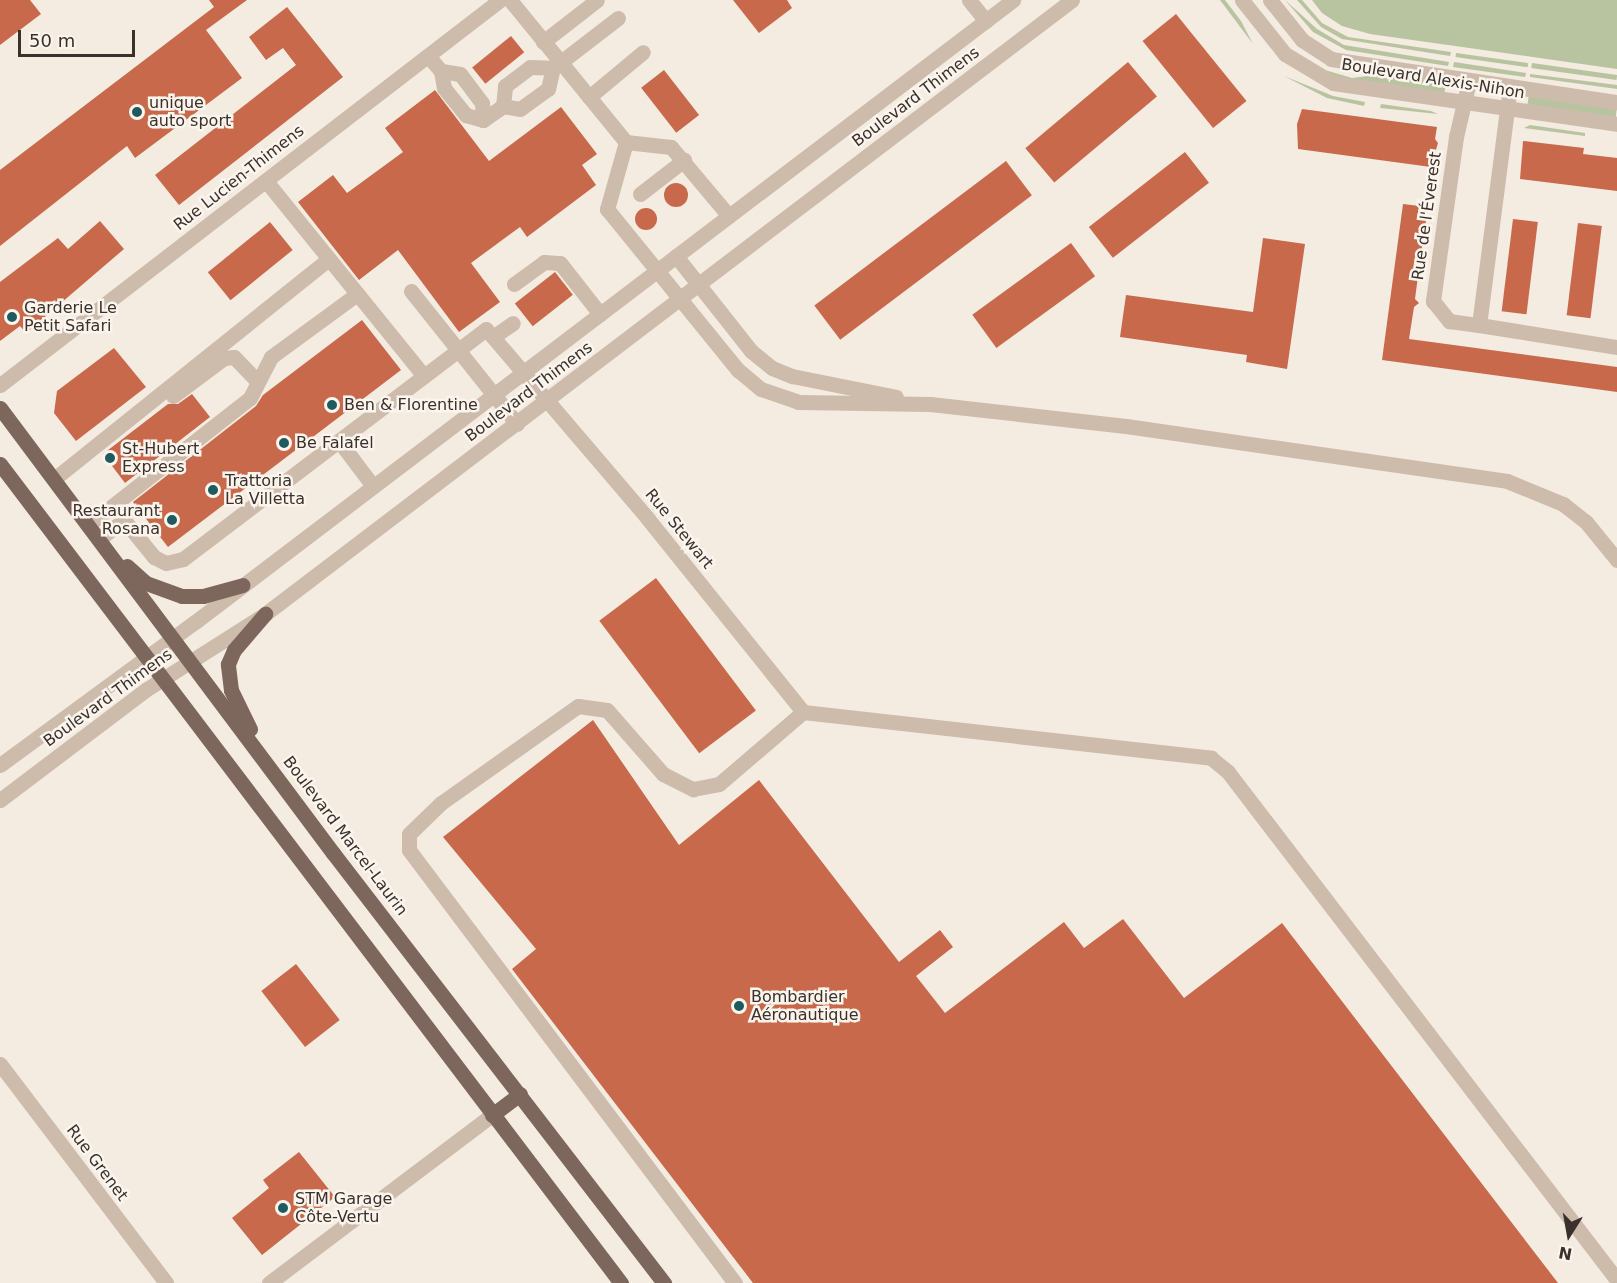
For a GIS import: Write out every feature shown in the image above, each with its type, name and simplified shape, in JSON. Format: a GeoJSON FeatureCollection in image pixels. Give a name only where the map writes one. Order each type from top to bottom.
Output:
{"type":"FeatureCollection","features":[{"type":"Feature","properties":{"kind":"main road","name":"Boulevard Marcel-Laurin"},"geometry":{"type":"LineString","coordinates":[[0,408],[189,662],[664,1283]]}},
{"type":"Feature","properties":{"kind":"main road"},"geometry":{"type":"LineString","coordinates":[[0,464],[621,1283]]}},
{"type":"Feature","properties":{"kind":"main road"},"geometry":{"type":"LineString","coordinates":[[99,539],[139,577],[163,591],[195,597],[243,585]]}},
{"type":"Feature","properties":{"kind":"main road"},"geometry":{"type":"LineString","coordinates":[[264,759],[231,690],[228,670],[230,656],[265,614]]}},
{"type":"Feature","properties":{"kind":"main road"},"geometry":{"type":"LineString","coordinates":[[492,1115],[520,1094]]}},
{"type":"Feature","properties":{"kind":"street","name":"Rue Lucien-Thimens"},"geometry":{"type":"LineString","coordinates":[[0,385],[500,0]]}},
{"type":"Feature","properties":{"kind":"street"},"geometry":{"type":"LineString","coordinates":[[510,0],[543,42],[557,66],[589,97],[626,142],[670,147],[684,160],[729,216]]}},
{"type":"Feature","properties":{"kind":"street"},"geometry":{"type":"LineString","coordinates":[[543,42],[597,0]]}},
{"type":"Feature","properties":{"kind":"street"},"geometry":{"type":"LineString","coordinates":[[969,0],[986,21]]}},
{"type":"Feature","properties":{"kind":"street","name":"Boulevard Thimens"},"geometry":{"type":"LineString","coordinates":[[0,765],[172,639],[1013,0]]}},
{"type":"Feature","properties":{"kind":"street","name":"Boulevard Thimens"},"geometry":{"type":"LineString","coordinates":[[0,800],[161,679],[265,614],[1072,0]]}},
{"type":"Feature","properties":{"kind":"street","name":"Boulevard Alexis-Nihon"},"geometry":{"type":"LineString","coordinates":[[1242,0],[1285,54],[1333,83],[1617,124]]}},
{"type":"Feature","properties":{"kind":"street","name":"Boulevard Alexis-Nihon"},"geometry":{"type":"LineString","coordinates":[[1270,0],[1302,40],[1320,54],[1342,63],[1617,102]]}},
{"type":"Feature","properties":{"kind":"street"},"geometry":{"type":"LineString","coordinates":[[502,106],[520,109],[549,89],[557,66],[618,18]]}},
{"type":"Feature","properties":{"kind":"street"},"geometry":{"type":"LineString","coordinates":[[1285,54],[1302,40]]}},
{"type":"Feature","properties":{"kind":"street"},"geometry":{"type":"LineString","coordinates":[[589,97],[643,52]]}},
{"type":"Feature","properties":{"kind":"street"},"geometry":{"type":"LineString","coordinates":[[428,56],[441,71],[444,88],[466,115],[483,120]]}},
{"type":"Feature","properties":{"kind":"street"},"geometry":{"type":"LineString","coordinates":[[483,120],[502,106],[505,86],[530,68],[557,66]]}},
{"type":"Feature","properties":{"kind":"street"},"geometry":{"type":"LineString","coordinates":[[441,71],[460,74],[483,103],[483,120]]}},
{"type":"Feature","properties":{"kind":"street","name":"Rue de l'Éverest"},"geometry":{"type":"LineString","coordinates":[[1469,81],[1466,103],[1456,137],[1433,301],[1449,321],[1617,347]]}},
{"type":"Feature","properties":{"kind":"street"},"geometry":{"type":"LineString","coordinates":[[1479,325],[1510,87]]}},
{"type":"Feature","properties":{"kind":"street"},"geometry":{"type":"LineString","coordinates":[[626,142],[607,209],[738,370],[771,393],[812,403],[930,405],[1126,426],[1507,481],[1563,504],[1586,522],[1617,560]]}},
{"type":"Feature","properties":{"kind":"street"},"geometry":{"type":"LineString","coordinates":[[640,194],[684,160]]}},
{"type":"Feature","properties":{"kind":"street"},"geometry":{"type":"LineString","coordinates":[[266,180],[424,376]]}},
{"type":"Feature","properties":{"kind":"street"},"geometry":{"type":"LineString","coordinates":[[676,256],[751,351],[772,369],[792,376],[930,405]]}},
{"type":"Feature","properties":{"kind":"street"},"geometry":{"type":"LineString","coordinates":[[54,479],[329,259]]}},
{"type":"Feature","properties":{"kind":"street"},"geometry":{"type":"LineString","coordinates":[[514,284],[544,262],[560,263],[600,314]]}},
{"type":"Feature","properties":{"kind":"street"},"geometry":{"type":"LineString","coordinates":[[411,291],[517,424]]}},
{"type":"Feature","properties":{"kind":"street"},"geometry":{"type":"LineString","coordinates":[[88,525],[250,398],[271,357],[357,294]]}},
{"type":"Feature","properties":{"kind":"street"},"geometry":{"type":"LineString","coordinates":[[99,539],[124,520],[154,557],[166,563],[178,562],[486,329],[494,337],[513,323]]}},
{"type":"Feature","properties":{"kind":"street","name":"Rue Stewart"},"geometry":{"type":"LineString","coordinates":[[494,337],[803,712]]}},
{"type":"Feature","properties":{"kind":"street"},"geometry":{"type":"LineString","coordinates":[[116,429],[136,424],[224,358],[234,357],[244,363],[257,381]]}},
{"type":"Feature","properties":{"kind":"street"},"geometry":{"type":"LineString","coordinates":[[339,441],[373,486]]}},
{"type":"Feature","properties":{"kind":"street"},"geometry":{"type":"LineString","coordinates":[[735,1283],[412,858],[409,834],[493,764],[578,706],[607,710],[663,774],[693,789],[719,784],[803,712],[1211,758],[1228,772],[1617,1280]]}},
{"type":"Feature","properties":{"kind":"street","name":"Rue Grenet"},"geometry":{"type":"LineString","coordinates":[[1,1069],[165,1283]]}},
{"type":"Feature","properties":{"kind":"street"},"geometry":{"type":"LineString","coordinates":[[269,1283],[288,1277],[492,1115]]}},
{"type":"Feature","properties":{"kind":"green space"},"geometry":{"type":"Polygon","coordinates":[[[1220,0],[1225,0],[1241,21],[1253,44],[1220,0]]]}},
{"type":"Feature","properties":{"kind":"green space"},"geometry":{"type":"Polygon","coordinates":[[[1285,0],[1317,29],[1344,45],[1449,62],[1448,66],[1346,50],[1313,32],[1285,0]]]}},
{"type":"Feature","properties":{"kind":"green space"},"geometry":{"type":"Polygon","coordinates":[[[1297,0],[1302,0],[1322,23],[1348,37],[1451,52],[1450,56],[1342,39],[1321,27],[1297,0]]]}},
{"type":"Feature","properties":{"kind":"green space"},"geometry":{"type":"Polygon","coordinates":[[[1312,0],[1617,0],[1617,69],[1370,34],[1342,26],[1322,13],[1312,0]]]}},
{"type":"Feature","properties":{"kind":"green space"},"geometry":{"type":"Polygon","coordinates":[[[1456,53],[1528,63],[1528,67],[1455,57],[1456,53]]]}},
{"type":"Feature","properties":{"kind":"green space"},"geometry":{"type":"Polygon","coordinates":[[[1454,62],[1526,73],[1525,77],[1453,67],[1454,62]]]}},
{"type":"Feature","properties":{"kind":"green space"},"geometry":{"type":"Polygon","coordinates":[[[1532,63],[1617,75],[1616,80],[1531,68],[1532,63]]]}},
{"type":"Feature","properties":{"kind":"green space"},"geometry":{"type":"Polygon","coordinates":[[[1325,70],[1352,78],[1383,74],[1446,82],[1444,96],[1341,81],[1325,70]]]}},
{"type":"Feature","properties":{"kind":"green space"},"geometry":{"type":"Polygon","coordinates":[[[1530,74],[1617,85],[1617,89],[1530,77],[1530,74]]]}},
{"type":"Feature","properties":{"kind":"green space"},"geometry":{"type":"Polygon","coordinates":[[[1284,76],[1333,96],[1365,102],[1364,106],[1327,98],[1284,76]]]}},
{"type":"Feature","properties":{"kind":"green space"},"geometry":{"type":"Polygon","coordinates":[[[1529,94],[1617,106],[1615,120],[1527,108],[1529,94]]]}},
{"type":"Feature","properties":{"kind":"green space"},"geometry":{"type":"Polygon","coordinates":[[[1381,104],[1431,111],[1438,114],[1380,108],[1381,104]]]}},
{"type":"Feature","properties":{"kind":"green space"},"geometry":{"type":"Polygon","coordinates":[[[1530,125],[1585,133],[1585,136],[1524,128],[1530,125]]]}},
{"type":"Feature","properties":{"kind":"building"},"geometry":{"type":"Polygon","coordinates":[[[0,0],[30,0],[41,14],[0,45],[0,0]]]}},
{"type":"Feature","properties":{"kind":"building","name":"unique auto sport"},"geometry":{"type":"Polygon","coordinates":[[[209,0],[247,0],[206,30],[242,78],[135,158],[127,146],[0,246],[0,170],[214,7],[209,0]]]}},
{"type":"Feature","properties":{"kind":"building"},"geometry":{"type":"Polygon","coordinates":[[[733,0],[787,0],[792,8],[759,33],[733,0]]]}},
{"type":"Feature","properties":{"kind":"building"},"geometry":{"type":"Polygon","coordinates":[[[287,7],[343,77],[179,205],[155,175],[296,65],[283,48],[266,60],[249,37],[287,7]]]}},
{"type":"Feature","properties":{"kind":"building"},"geometry":{"type":"Polygon","coordinates":[[[1176,14],[1246,101],[1213,128],[1143,41],[1176,14]]]}},
{"type":"Feature","properties":{"kind":"building"},"geometry":{"type":"Polygon","coordinates":[[[511,36],[524,52],[485,84],[472,67],[511,36]]]}},
{"type":"Feature","properties":{"kind":"building"},"geometry":{"type":"Polygon","coordinates":[[[1128,62],[1157,96],[1054,183],[1025,148],[1128,62]]]}},
{"type":"Feature","properties":{"kind":"building"},"geometry":{"type":"Polygon","coordinates":[[[664,70],[699,115],[676,133],[641,88],[664,70]]]}},
{"type":"Feature","properties":{"kind":"building"},"geometry":{"type":"Polygon","coordinates":[[[435,90],[489,161],[561,107],[597,154],[582,165],[596,185],[527,237],[520,227],[471,263],[500,302],[459,332],[398,250],[359,280],[298,202],[333,175],[347,193],[403,152],[385,128],[435,90]]]}},
{"type":"Feature","properties":{"kind":"building"},"geometry":{"type":"Polygon","coordinates":[[[1302,109],[1437,127],[1435,139],[1438,143],[1431,167],[1298,149],[1297,124],[1302,109]]]}},
{"type":"Feature","properties":{"kind":"building"},"geometry":{"type":"Polygon","coordinates":[[[1523,141],[1584,148],[1583,154],[1617,158],[1617,191],[1520,179],[1523,141]]]}},
{"type":"Feature","properties":{"kind":"building"},"geometry":{"type":"Polygon","coordinates":[[[1185,152],[1209,183],[1113,258],[1089,227],[1185,152]]]}},
{"type":"Feature","properties":{"kind":"building"},"geometry":{"type":"Polygon","coordinates":[[[1006,161],[1032,195],[840,340],[814,305],[1006,161]]]}},
{"type":"Feature","properties":{"kind":"building"},"geometry":{"type":"Polygon","coordinates":[[[676,183],[684,187],[688,195],[684,203],[676,207],[668,203],[664,195],[668,187],[676,183]]]}},
{"type":"Feature","properties":{"kind":"building"},"geometry":{"type":"Polygon","coordinates":[[[1403,204],[1428,207],[1420,261],[1425,265],[1419,268],[1415,299],[1419,303],[1414,307],[1409,339],[1617,367],[1617,392],[1382,360],[1403,204]]]}},
{"type":"Feature","properties":{"kind":"building"},"geometry":{"type":"Polygon","coordinates":[[[642,208],[650,208],[657,215],[657,223],[650,230],[642,230],[635,223],[635,215],[642,208]]]}},
{"type":"Feature","properties":{"kind":"building"},"geometry":{"type":"Polygon","coordinates":[[[1513,219],[1538,222],[1526,314],[1502,311],[1513,219]]]}},
{"type":"Feature","properties":{"kind":"building"},"geometry":{"type":"Polygon","coordinates":[[[100,221],[124,249],[26,333],[20,326],[0,341],[0,282],[58,238],[68,249],[100,221]]]}},
{"type":"Feature","properties":{"kind":"building"},"geometry":{"type":"Polygon","coordinates":[[[270,222],[293,250],[230,300],[208,272],[270,222]]]}},
{"type":"Feature","properties":{"kind":"building"},"geometry":{"type":"Polygon","coordinates":[[[1578,223],[1602,226],[1590,318],[1567,315],[1578,223]]]}},
{"type":"Feature","properties":{"kind":"building"},"geometry":{"type":"Polygon","coordinates":[[[1263,238],[1305,244],[1287,369],[1246,362],[1247,355],[1120,337],[1126,295],[1253,312],[1263,238]]]}},
{"type":"Feature","properties":{"kind":"building"},"geometry":{"type":"Polygon","coordinates":[[[1071,243],[1095,276],[996,348],[972,315],[1071,243]]]}},
{"type":"Feature","properties":{"kind":"building"},"geometry":{"type":"Polygon","coordinates":[[[555,272],[573,295],[533,326],[515,303],[555,272]]]}},
{"type":"Feature","properties":{"kind":"building"},"geometry":{"type":"Polygon","coordinates":[[[362,320],[401,370],[168,547],[133,502],[256,406],[263,395],[362,320]]]}},
{"type":"Feature","properties":{"kind":"building"},"geometry":{"type":"Polygon","coordinates":[[[114,348],[146,387],[76,441],[54,413],[57,391],[114,348]]]}},
{"type":"Feature","properties":{"kind":"building"},"geometry":{"type":"Polygon","coordinates":[[[192,394],[210,417],[125,483],[103,454],[168,404],[178,404],[192,394]]]}},
{"type":"Feature","properties":{"kind":"building"},"geometry":{"type":"Polygon","coordinates":[[[656,578],[756,711],[699,753],[599,621],[656,578]]]}},
{"type":"Feature","properties":{"kind":"building","name":"Bombardier Aéronautique"},"geometry":{"type":"Polygon","coordinates":[[[593,720],[679,845],[759,780],[899,962],[940,930],[953,947],[916,976],[945,1013],[1064,922],[1084,948],[1123,919],[1184,998],[1282,923],[1558,1283],[753,1283],[512,969],[536,949],[443,837],[593,720]]]}},
{"type":"Feature","properties":{"kind":"building"},"geometry":{"type":"Polygon","coordinates":[[[296,964],[340,1020],[305,1047],[261,991],[296,964]]]}},
{"type":"Feature","properties":{"kind":"building","name":"STM Garage Côte-Vertu"},"geometry":{"type":"Polygon","coordinates":[[[299,1152],[335,1197],[262,1255],[232,1218],[269,1188],[263,1180],[299,1152]]]}},
{"type":"Feature","properties":{"kind":"place","name":"unique auto sport"},"geometry":{"type":"Point","coordinates":[137,112]}},
{"type":"Feature","properties":{"kind":"place","name":"Garderie Le Petit Safari"},"geometry":{"type":"Point","coordinates":[12,317]}},
{"type":"Feature","properties":{"kind":"place","name":"Ben & Florentine"},"geometry":{"type":"Point","coordinates":[332,405]}},
{"type":"Feature","properties":{"kind":"place","name":"Be Falafel"},"geometry":{"type":"Point","coordinates":[284,443]}},
{"type":"Feature","properties":{"kind":"place","name":"St-Hubert Express"},"geometry":{"type":"Point","coordinates":[110,458]}},
{"type":"Feature","properties":{"kind":"place","name":"Trattoria La Villetta"},"geometry":{"type":"Point","coordinates":[213,490]}},
{"type":"Feature","properties":{"kind":"place","name":"Restaurant Rosana"},"geometry":{"type":"Point","coordinates":[172,520]}},
{"type":"Feature","properties":{"kind":"place","name":"Bombardier Aéronautique"},"geometry":{"type":"Point","coordinates":[739,1006]}},
{"type":"Feature","properties":{"kind":"place","name":"STM Garage Côte-Vertu"},"geometry":{"type":"Point","coordinates":[283,1208]}}]}
